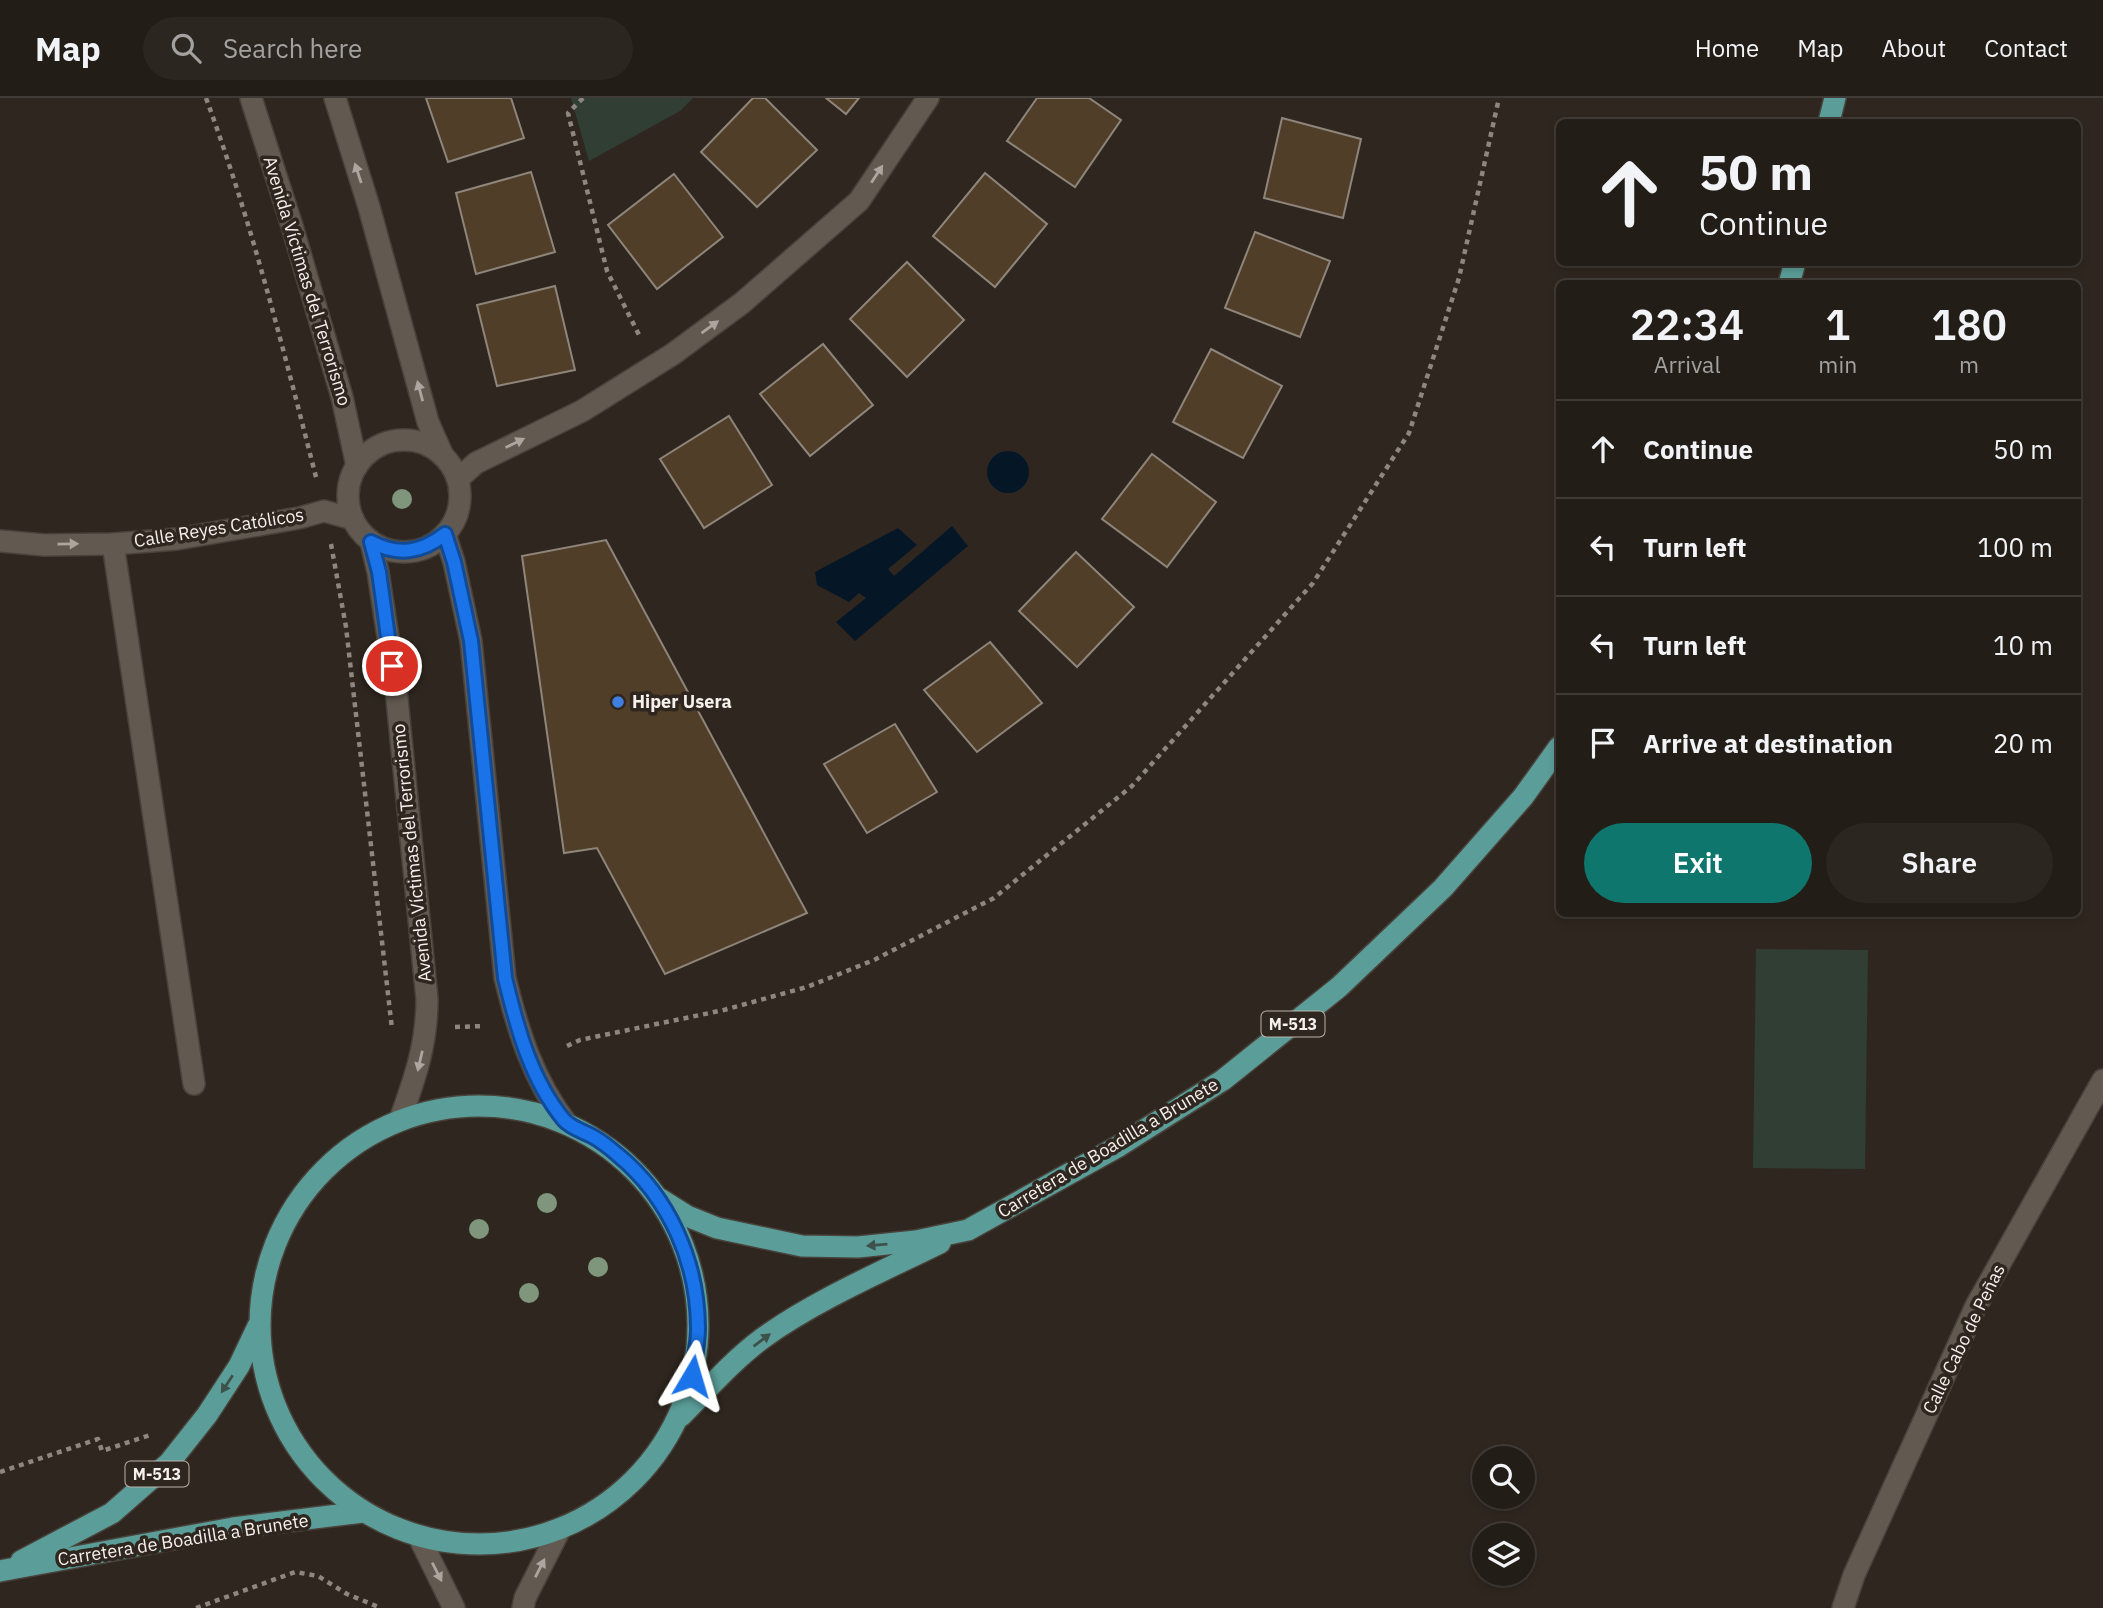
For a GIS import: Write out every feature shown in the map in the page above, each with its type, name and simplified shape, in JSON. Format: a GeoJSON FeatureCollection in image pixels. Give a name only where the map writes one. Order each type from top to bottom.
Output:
{"type":"FeatureCollection","features":[{"type":"Feature","properties":{"kind":"main road"},"geometry":{"type":"LineString","coordinates":[[1830,119],[1835,98]]}},
{"type":"Feature","properties":{"kind":"main road","name":"Carretera de Boadilla a Brunete"},"geometry":{"type":"LineString","coordinates":[[659,1198],[687,1216],[717,1228],[802,1246],[858,1247],[968,1230],[1119,1146],[1223,1080],[1339,987],[1443,888],[1523,797],[1556,751]]}},
{"type":"Feature","properties":{"kind":"main road"},"geometry":{"type":"LineString","coordinates":[[484,1106],[526,1111],[567,1124],[593,1137],[640,1175],[659,1198],[681,1239],[695,1283],[699,1330],[692,1376],[677,1420],[656,1455],[629,1485],[597,1510],[561,1528],[526,1539],[490,1544],[454,1543],[419,1536],[380,1521],[333,1489],[307,1463],[286,1432],[271,1398],[259,1324],[264,1280],[277,1239],[299,1200],[327,1167],[361,1140],[400,1120],[442,1109],[484,1106]]}},
{"type":"Feature","properties":{"kind":"main road"},"geometry":{"type":"LineString","coordinates":[[677,1420],[731,1366],[764,1338],[860,1283],[968,1230]]}},
{"type":"Feature","properties":{"kind":"main road","name":"Carretera de Boadilla a Brunete"},"geometry":{"type":"LineString","coordinates":[[2,1571],[112,1513],[169,1463],[239,1366],[259,1324]]}},
{"type":"Feature","properties":{"kind":"main road","name":"Carretera de Boadilla a Brunete"},"geometry":{"type":"LineString","coordinates":[[2,1571],[233,1528],[363,1511]]}},
{"type":"Feature","properties":{"kind":"street","name":"Avenida Víctimas del Terrorismo"},"geometry":{"type":"LineString","coordinates":[[251,98],[342,397],[357,466]]}},
{"type":"Feature","properties":{"kind":"street"},"geometry":{"type":"LineString","coordinates":[[335,98],[369,207],[428,422],[457,479],[460,493],[454,522],[445,534],[432,544],[417,550],[401,552],[385,549],[360,532],[348,501],[350,483],[357,466],[368,454],[381,445],[398,440],[429,446],[443,456]]}},
{"type":"Feature","properties":{"kind":"street"},"geometry":{"type":"LineString","coordinates":[[457,479],[476,463],[582,411],[673,354],[743,303],[859,201],[928,98]]}},
{"type":"Feature","properties":{"kind":"street","name":"Calle Reyes Católicos"},"geometry":{"type":"LineString","coordinates":[[0,541],[44,545],[113,544],[177,539],[299,518],[324,511],[353,519]]}},
{"type":"Feature","properties":{"kind":"street"},"geometry":{"type":"LineString","coordinates":[[445,534],[454,562],[471,641],[505,978],[517,1024],[535,1074],[550,1102],[567,1124]]}},
{"type":"Feature","properties":{"kind":"street","name":"Avenida Víctimas del Terrorismo"},"geometry":{"type":"LineString","coordinates":[[371,542],[379,572],[396,689],[427,999],[427,1029],[416,1076],[400,1120]]}},
{"type":"Feature","properties":{"kind":"street"},"geometry":{"type":"LineString","coordinates":[[113,544],[194,1083]]}},
{"type":"Feature","properties":{"kind":"street","name":"Calle Cabo de Peñas"},"geometry":{"type":"LineString","coordinates":[[1843,1608],[1854,1576],[1976,1306],[2103,1080]]}},
{"type":"Feature","properties":{"kind":"street"},"geometry":{"type":"LineString","coordinates":[[523,1608],[525,1598],[561,1528]]}},
{"type":"Feature","properties":{"kind":"street"},"geometry":{"type":"LineString","coordinates":[[419,1536],[454,1608]]}},
{"type":"Feature","properties":{"kind":"path"},"geometry":{"type":"LineString","coordinates":[[206,98],[229,162],[282,344],[324,511],[346,627],[392,1030],[517,1024]]}},
{"type":"Feature","properties":{"kind":"path"},"geometry":{"type":"LineString","coordinates":[[583,98],[568,113],[607,271],[643,342]]}},
{"type":"Feature","properties":{"kind":"path"},"geometry":{"type":"LineString","coordinates":[[566,1046],[580,1040],[724,1010],[807,987],[874,960],[994,898],[1132,786],[1313,583],[1409,433],[1459,278],[1499,98]]}},
{"type":"Feature","properties":{"kind":"path"},"geometry":{"type":"LineString","coordinates":[[0,1472],[98,1439],[102,1451],[153,1433]]}},
{"type":"Feature","properties":{"kind":"path"},"geometry":{"type":"LineString","coordinates":[[197,1608],[295,1572],[318,1576],[347,1594],[381,1608]]}},
{"type":"Feature","properties":{"kind":"green space"},"geometry":{"type":"Polygon","coordinates":[[[571,98],[693,98],[680,111],[589,161],[571,98]]]}},
{"type":"Feature","properties":{"kind":"green space"},"geometry":{"type":"Polygon","coordinates":[[[1756,949],[1868,950],[1865,1169],[1753,1168],[1756,949]]]}},
{"type":"Feature","properties":{"kind":"water"},"geometry":{"type":"Polygon","coordinates":[[[1008,451],[1023,457],[1029,472],[1023,487],[1008,493],[993,487],[987,472],[993,457],[1008,451]]]}},
{"type":"Feature","properties":{"kind":"water"},"geometry":{"type":"Polygon","coordinates":[[[952,526],[968,546],[855,641],[836,622],[866,598],[859,593],[849,602],[817,585],[815,572],[898,528],[917,545],[888,569],[894,576],[952,526]]]}},
{"type":"Feature","properties":{"kind":"building"},"geometry":{"type":"Polygon","coordinates":[[[426,98],[511,98],[524,138],[448,162],[426,98]]]}},
{"type":"Feature","properties":{"kind":"building"},"geometry":{"type":"Polygon","coordinates":[[[753,98],[765,98],[817,150],[757,207],[701,152],[753,98]]]}},
{"type":"Feature","properties":{"kind":"building"},"geometry":{"type":"Polygon","coordinates":[[[826,98],[859,98],[846,114],[826,98]]]}},
{"type":"Feature","properties":{"kind":"building"},"geometry":{"type":"Polygon","coordinates":[[[1037,98],[1089,98],[1121,120],[1075,187],[1007,141],[1037,98]]]}},
{"type":"Feature","properties":{"kind":"building"},"geometry":{"type":"Polygon","coordinates":[[[1282,118],[1361,139],[1343,218],[1264,198],[1282,118]]]}},
{"type":"Feature","properties":{"kind":"building"},"geometry":{"type":"Polygon","coordinates":[[[531,172],[555,252],[476,274],[456,193],[531,172]]]}},
{"type":"Feature","properties":{"kind":"building"},"geometry":{"type":"Polygon","coordinates":[[[985,173],[1047,224],[995,287],[933,236],[985,173]]]}},
{"type":"Feature","properties":{"kind":"building"},"geometry":{"type":"Polygon","coordinates":[[[674,174],[723,237],[657,289],[608,225],[674,174]]]}},
{"type":"Feature","properties":{"kind":"building"},"geometry":{"type":"Polygon","coordinates":[[[1255,232],[1330,261],[1300,337],[1225,308],[1255,232]]]}},
{"type":"Feature","properties":{"kind":"building"},"geometry":{"type":"Polygon","coordinates":[[[907,262],[964,320],[907,377],[850,319],[907,262]]]}},
{"type":"Feature","properties":{"kind":"building"},"geometry":{"type":"Polygon","coordinates":[[[555,286],[575,370],[497,386],[477,305],[555,286]]]}},
{"type":"Feature","properties":{"kind":"building"},"geometry":{"type":"Polygon","coordinates":[[[823,344],[873,405],[810,456],[760,394],[823,344]]]}},
{"type":"Feature","properties":{"kind":"building"},"geometry":{"type":"Polygon","coordinates":[[[1211,349],[1282,386],[1243,458],[1173,422],[1211,349]]]}},
{"type":"Feature","properties":{"kind":"building"},"geometry":{"type":"Polygon","coordinates":[[[729,416],[772,485],[704,528],[660,459],[729,416]]]}},
{"type":"Feature","properties":{"kind":"building"},"geometry":{"type":"Polygon","coordinates":[[[1152,454],[1216,502],[1167,567],[1102,519],[1152,454]]]}},
{"type":"Feature","properties":{"kind":"building","name":"Hiper Usera"},"geometry":{"type":"Polygon","coordinates":[[[606,540],[807,913],[665,974],[597,848],[564,853],[522,556],[606,540]]]}},
{"type":"Feature","properties":{"kind":"building"},"geometry":{"type":"Polygon","coordinates":[[[1076,552],[1134,607],[1077,667],[1019,611],[1076,552]]]}},
{"type":"Feature","properties":{"kind":"building"},"geometry":{"type":"Polygon","coordinates":[[[990,642],[1042,703],[977,752],[924,690],[990,642]]]}},
{"type":"Feature","properties":{"kind":"building"},"geometry":{"type":"Polygon","coordinates":[[[895,724],[937,792],[867,833],[824,764],[895,724]]]}},
{"type":"Feature","properties":{"kind":"place","name":"Hiper Usera"},"geometry":{"type":"Point","coordinates":[618,702]}},
{"type":"Feature","properties":{"kind":"route"},"geometry":{"type":"LineString","coordinates":[[392,666],[379,572],[371,542],[385,549],[401,552],[432,544],[445,534],[454,562],[471,641],[505,978],[517,1024],[535,1074],[550,1102],[567,1124],[593,1137],[640,1175],[659,1198],[681,1239],[695,1283],[699,1330],[692,1376]]}}]}
